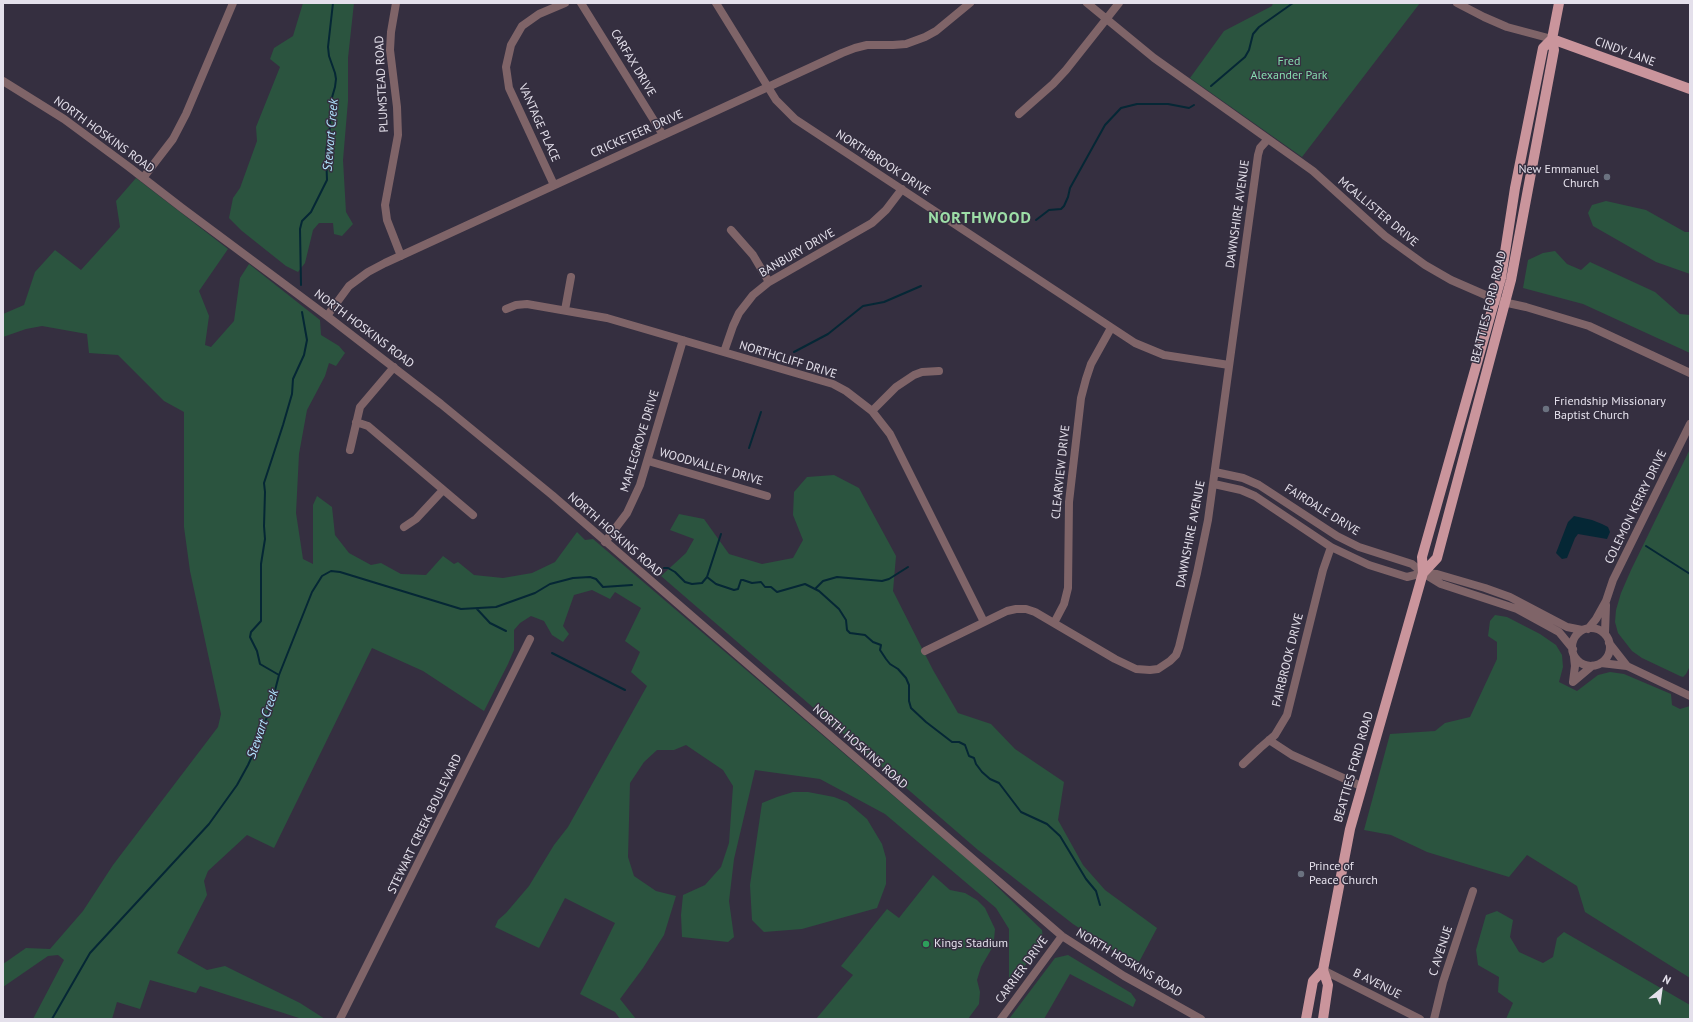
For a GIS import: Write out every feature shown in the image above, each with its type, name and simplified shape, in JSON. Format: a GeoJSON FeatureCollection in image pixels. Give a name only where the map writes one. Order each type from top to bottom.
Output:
{"type":"FeatureCollection","features":[{"type":"Feature","properties":{"kind":"main road","name":"BEATTIES FORD ROAD"},"geometry":{"type":"LineString","coordinates":[[1423,573],[1437,558],[1511,280],[1554,50],[1552,39],[1559,3]]}},
{"type":"Feature","properties":{"kind":"main road","name":"BEATTIES FORD ROAD"},"geometry":{"type":"LineString","coordinates":[[1323,1019],[1328,985],[1323,970],[1341,872],[1361,786],[1423,573],[1422,557],[1501,278],[1515,188],[1543,48],[1552,39]]}},
{"type":"Feature","properties":{"kind":"main road","name":"CINDY LANE"},"geometry":{"type":"LineString","coordinates":[[1552,39],[1690,89]]}},
{"type":"Feature","properties":{"kind":"main road","name":"BEATTIES FORD ROAD"},"geometry":{"type":"LineString","coordinates":[[1306,1019],[1313,981],[1323,970]]}},
{"type":"Feature","properties":{"kind":"street"},"geometry":{"type":"LineString","coordinates":[[143,178],[173,139],[186,114],[233,3]]}},
{"type":"Feature","properties":{"kind":"street","name":"PLUMSTEAD ROAD"},"geometry":{"type":"LineString","coordinates":[[396,3],[391,32],[390,50],[397,107],[398,135],[385,205],[387,220],[402,256]]}},
{"type":"Feature","properties":{"kind":"street","name":"VANTAGE PLACE"},"geometry":{"type":"LineString","coordinates":[[554,185],[509,88],[506,67],[511,45],[522,26],[539,14],[565,3]]}},
{"type":"Feature","properties":{"kind":"street","name":"CARFAX DRIVE"},"geometry":{"type":"LineString","coordinates":[[581,3],[663,136]]}},
{"type":"Feature","properties":{"kind":"street","name":"NORTHBROOK DRIVE"},"geometry":{"type":"LineString","coordinates":[[716,3],[767,88],[776,100],[795,119],[1142,347],[1164,355],[1229,365]]}},
{"type":"Feature","properties":{"kind":"street","name":"CRICKETEER DRIVE"},"geometry":{"type":"LineString","coordinates":[[327,316],[340,297],[360,277],[402,256],[855,48],[867,45],[906,44],[925,37],[936,31],[970,3]]}},
{"type":"Feature","properties":{"kind":"street","name":"MCALLISTER DRIVE"},"geometry":{"type":"LineString","coordinates":[[1087,3],[1154,58],[1312,171],[1385,236],[1408,254],[1446,277],[1490,296],[1494,300],[1526,307],[1589,326],[1690,374]]}},
{"type":"Feature","properties":{"kind":"street"},"geometry":{"type":"LineString","coordinates":[[1019,114],[1053,84],[1066,70],[1119,3]]}},
{"type":"Feature","properties":{"kind":"street"},"geometry":{"type":"LineString","coordinates":[[1458,3],[1484,17],[1508,27],[1552,39]]}},
{"type":"Feature","properties":{"kind":"street","name":"NORTH HOSKINS ROAD"},"geometry":{"type":"LineString","coordinates":[[3,81],[64,119],[143,178],[394,367],[502,454],[606,542],[1025,906],[1062,936],[1118,972],[1201,1019]]}},
{"type":"Feature","properties":{"kind":"street","name":"DAWNSHIRE AVENUE"},"geometry":{"type":"LineString","coordinates":[[925,651],[1007,611],[1016,609],[1026,609],[1035,612],[1115,659],[1136,669],[1154,670],[1165,665],[1170,661],[1179,648],[1207,526],[1214,484],[1258,155],[1260,148],[1268,139]]}},
{"type":"Feature","properties":{"kind":"street","name":"BANBURY DRIVE"},"geometry":{"type":"LineString","coordinates":[[724,352],[739,313],[753,295],[769,282],[872,223],[886,210],[902,189]]}},
{"type":"Feature","properties":{"kind":"street"},"geometry":{"type":"LineString","coordinates":[[731,230],[753,255],[769,282]]}},
{"type":"Feature","properties":{"kind":"street"},"geometry":{"type":"LineString","coordinates":[[565,310],[570,277]]}},
{"type":"Feature","properties":{"kind":"street","name":"NORTHCLIFF DRIVE"},"geometry":{"type":"LineString","coordinates":[[506,310],[516,305],[526,304],[607,318],[833,384],[846,391],[872,411],[890,434],[984,622]]}},
{"type":"Feature","properties":{"kind":"street","name":"CLEARVIEW DRIVE"},"geometry":{"type":"LineString","coordinates":[[1054,623],[1064,604],[1068,588],[1068,502],[1081,398],[1091,364],[1111,328]]}},
{"type":"Feature","properties":{"kind":"street","name":"MAPLEGROVE DRIVE"},"geometry":{"type":"LineString","coordinates":[[606,542],[634,501],[648,461],[683,340]]}},
{"type":"Feature","properties":{"kind":"street"},"geometry":{"type":"LineString","coordinates":[[350,450],[360,407],[394,367]]}},
{"type":"Feature","properties":{"kind":"street"},"geometry":{"type":"LineString","coordinates":[[872,411],[896,387],[914,375],[922,372],[939,371]]}},
{"type":"Feature","properties":{"kind":"street"},"geometry":{"type":"LineString","coordinates":[[356,422],[368,426],[473,515]]}},
{"type":"Feature","properties":{"kind":"street","name":"COLEMON KERRY DRIVE"},"geometry":{"type":"LineString","coordinates":[[1585,629],[1596,619],[1606,601],[1614,580],[1690,424]]}},
{"type":"Feature","properties":{"kind":"street","name":"WOODVALLEY DRIVE"},"geometry":{"type":"LineString","coordinates":[[648,461],[767,496]]}},
{"type":"Feature","properties":{"kind":"street","name":"FAIRDALE DRIVE"},"geometry":{"type":"LineString","coordinates":[[1215,472],[1243,478],[1260,485],[1349,542],[1382,556],[1412,564],[1423,573]]}},
{"type":"Feature","properties":{"kind":"street","name":"FAIRDALE DRIVE"},"geometry":{"type":"LineString","coordinates":[[1214,484],[1241,490],[1255,496],[1331,547],[1369,565],[1407,577],[1423,573]]}},
{"type":"Feature","properties":{"kind":"street"},"geometry":{"type":"LineString","coordinates":[[404,526],[416,518],[443,490]]}},
{"type":"Feature","properties":{"kind":"street"},"geometry":{"type":"LineString","coordinates":[[1290,520],[1297,510]]}},
{"type":"Feature","properties":{"kind":"street"},"geometry":{"type":"LineString","coordinates":[[1344,554],[1349,542]]}},
{"type":"Feature","properties":{"kind":"street","name":"FAIRBROOK DRIVE"},"geometry":{"type":"LineString","coordinates":[[1243,764],[1279,731],[1287,715],[1323,570],[1331,547]]}},
{"type":"Feature","properties":{"kind":"street"},"geometry":{"type":"LineString","coordinates":[[1423,573],[1437,574],[1510,597],[1567,627],[1585,629],[1594,628],[1605,633],[1609,643],[1627,666]]}},
{"type":"Feature","properties":{"kind":"street"},"geometry":{"type":"LineString","coordinates":[[1423,573],[1441,584],[1517,609],[1559,632],[1583,664],[1592,666]]}},
{"type":"Feature","properties":{"kind":"street","name":"COLEMON KERRY DRIVE"},"geometry":{"type":"LineString","coordinates":[[1605,633],[1606,601]]}},
{"type":"Feature","properties":{"kind":"street"},"geometry":{"type":"LineString","coordinates":[[1585,629],[1574,639],[1572,645],[1575,666],[1574,682],[1592,666],[1601,663],[1627,666],[1689,693]]}},
{"type":"Feature","properties":{"kind":"street","name":"STEWART CREEK BOULEVARD"},"geometry":{"type":"LineString","coordinates":[[340,1019],[530,639]]}},
{"type":"Feature","properties":{"kind":"street"},"geometry":{"type":"LineString","coordinates":[[1601,663],[1608,654],[1609,643]]}},
{"type":"Feature","properties":{"kind":"street"},"geometry":{"type":"LineString","coordinates":[[1269,740],[1292,755],[1361,786]]}},
{"type":"Feature","properties":{"kind":"street","name":"C AVENUE"},"geometry":{"type":"LineString","coordinates":[[1434,1019],[1443,982],[1473,891]]}},
{"type":"Feature","properties":{"kind":"street","name":"CARRIER DRIVE"},"geometry":{"type":"LineString","coordinates":[[1001,1019],[1062,936]]}},
{"type":"Feature","properties":{"kind":"street","name":"B AVENUE"},"geometry":{"type":"LineString","coordinates":[[1323,970],[1420,1019]]}},
{"type":"Feature","properties":{"kind":"green space"},"geometry":{"type":"Polygon","coordinates":[[[303,3],[354,3],[348,58],[348,101],[343,160],[346,212],[353,224],[342,236],[334,234],[333,223],[319,223],[313,230],[305,263],[298,272],[286,266],[242,231],[229,218],[233,198],[240,188],[257,141],[256,127],[280,67],[270,59],[274,48],[293,36],[303,3]]]}},
{"type":"Feature","properties":{"kind":"green space","name":"Fred Alexander Park"},"geometry":{"type":"Polygon","coordinates":[[[1273,3],[1420,3],[1302,157],[1190,78],[1224,31],[1272,6],[1273,3]]]}},
{"type":"Feature","properties":{"kind":"green space"},"geometry":{"type":"Polygon","coordinates":[[[136,178],[228,249],[199,291],[209,316],[205,345],[211,347],[234,321],[240,278],[249,264],[320,320],[321,335],[339,346],[345,353],[336,366],[329,363],[325,376],[307,410],[299,454],[296,513],[303,559],[313,564],[313,505],[317,496],[332,507],[335,535],[349,553],[371,565],[381,563],[401,574],[426,575],[443,556],[454,564],[458,562],[474,575],[503,578],[532,573],[555,562],[577,532],[585,540],[593,539],[979,869],[1042,930],[1043,940],[1038,949],[1013,981],[1009,979],[1009,929],[996,908],[885,814],[820,779],[755,770],[734,859],[729,901],[734,937],[728,942],[682,937],[681,915],[683,895],[705,885],[721,867],[729,843],[733,786],[723,770],[686,745],[674,750],[657,750],[644,762],[630,783],[628,857],[634,876],[656,891],[676,896],[664,935],[643,968],[620,999],[636,1019],[620,1019],[615,1012],[580,994],[615,923],[565,898],[539,948],[495,927],[498,920],[529,886],[554,845],[568,827],[647,686],[631,672],[640,652],[625,641],[641,608],[615,592],[610,599],[592,590],[574,595],[563,626],[569,634],[563,642],[552,635],[544,621],[531,616],[520,623],[514,630],[514,650],[484,711],[423,671],[372,648],[274,848],[247,835],[208,871],[204,881],[207,895],[177,953],[207,970],[225,966],[300,1003],[325,1019],[302,1019],[200,986],[196,993],[150,980],[140,1009],[117,1002],[112,1019],[33,1019],[64,960],[58,955],[48,956],[3,987],[3,964],[26,948],[50,949],[83,911],[113,865],[218,727],[221,714],[190,571],[184,527],[184,412],[164,401],[118,355],[89,353],[87,334],[42,326],[26,329],[3,337],[3,314],[24,305],[35,272],[55,250],[81,270],[120,227],[116,201],[136,178]]]}},
{"type":"Feature","properties":{"kind":"green space"},"geometry":{"type":"Polygon","coordinates":[[[1606,201],[1646,210],[1685,232],[1690,232],[1690,274],[1656,262],[1593,226],[1588,213],[1592,205],[1606,201]]]}},
{"type":"Feature","properties":{"kind":"green space"},"geometry":{"type":"Polygon","coordinates":[[[1555,251],[1567,264],[1581,270],[1590,262],[1655,292],[1680,314],[1690,315],[1690,353],[1583,304],[1523,288],[1528,260],[1543,253],[1555,251]]]}},
{"type":"Feature","properties":{"kind":"green space"},"geometry":{"type":"Polygon","coordinates":[[[1690,449],[1690,666],[1683,677],[1642,658],[1632,651],[1618,633],[1615,622],[1616,610],[1621,593],[1690,449]]]}},
{"type":"Feature","properties":{"kind":"green space"},"geometry":{"type":"Polygon","coordinates":[[[834,475],[859,488],[896,556],[893,591],[933,670],[958,713],[991,724],[1015,749],[1064,782],[1058,820],[1083,865],[1105,890],[1157,928],[1139,962],[1113,950],[1073,924],[978,850],[661,576],[686,553],[694,539],[670,530],[679,514],[704,519],[729,554],[762,564],[793,558],[803,540],[793,515],[794,492],[807,477],[834,475]]]}},
{"type":"Feature","properties":{"kind":"green space"},"geometry":{"type":"Polygon","coordinates":[[[1495,615],[1507,617],[1540,634],[1556,645],[1562,655],[1563,667],[1559,682],[1577,691],[1598,675],[1610,672],[1624,674],[1671,694],[1672,705],[1680,709],[1690,706],[1690,978],[1585,912],[1577,886],[1527,855],[1509,877],[1427,852],[1391,835],[1364,830],[1390,734],[1435,731],[1445,723],[1470,717],[1497,659],[1497,642],[1488,636],[1490,621],[1495,615]]]}},
{"type":"Feature","properties":{"kind":"green space"},"geometry":{"type":"Polygon","coordinates":[[[793,792],[808,792],[834,797],[847,802],[867,819],[882,844],[886,858],[886,884],[877,908],[802,929],[764,932],[752,920],[750,885],[762,803],[793,792]]]}},
{"type":"Feature","properties":{"kind":"green space","name":"Kings Stadium"},"geometry":{"type":"Polygon","coordinates":[[[933,875],[950,890],[965,893],[977,900],[985,908],[995,929],[992,948],[981,967],[977,980],[980,992],[979,1004],[968,1019],[816,1019],[853,975],[841,966],[887,909],[899,918],[933,875]]]}},
{"type":"Feature","properties":{"kind":"green space"},"geometry":{"type":"Polygon","coordinates":[[[1497,911],[1513,920],[1510,937],[1519,952],[1543,963],[1553,957],[1557,938],[1564,932],[1690,1005],[1690,1019],[1506,1019],[1513,1003],[1498,992],[1499,977],[1478,965],[1476,950],[1486,915],[1497,911]]]}},
{"type":"Feature","properties":{"kind":"green space"},"geometry":{"type":"Polygon","coordinates":[[[1068,955],[1131,993],[1136,1000],[1133,1007],[1070,974],[1044,1019],[1009,1019],[1055,958],[1068,955]]]}},
{"type":"Feature","properties":{"kind":"water"},"geometry":{"type":"Polygon","coordinates":[[[1574,516],[1602,524],[1608,527],[1610,532],[1607,539],[1578,534],[1567,558],[1562,559],[1556,553],[1568,522],[1574,516]]]}},
{"type":"Feature","properties":{"kind":"waterway","name":"Stewart Creek"},"geometry":{"type":"LineString","coordinates":[[301,285],[300,229],[302,221],[311,212],[327,180],[326,152],[330,127],[331,101],[336,79],[329,56],[328,47],[333,3]]}},
{"type":"Feature","properties":{"kind":"waterway"},"geometry":{"type":"LineString","coordinates":[[1211,86],[1245,57],[1249,50],[1253,34],[1259,27],[1293,3]]}},
{"type":"Feature","properties":{"kind":"waterway"},"geometry":{"type":"LineString","coordinates":[[1036,220],[1049,210],[1061,209],[1064,206],[1070,188],[1105,125],[1121,108],[1137,104],[1168,104],[1189,108],[1194,105]]}},
{"type":"Feature","properties":{"kind":"waterway"},"geometry":{"type":"LineString","coordinates":[[794,352],[828,334],[863,306],[884,302],[921,286]]}},
{"type":"Feature","properties":{"kind":"waterway","name":"Stewart Creek"},"geometry":{"type":"LineString","coordinates":[[279,675],[260,664],[257,651],[250,637],[251,632],[261,621],[261,564],[265,539],[264,483],[292,394],[293,379],[304,355],[307,340],[302,312]]}},
{"type":"Feature","properties":{"kind":"waterway"},"geometry":{"type":"LineString","coordinates":[[749,448],[761,412]]}},
{"type":"Feature","properties":{"kind":"waterway"},"geometry":{"type":"LineString","coordinates":[[664,568],[668,568],[675,572],[685,582],[692,584],[702,583],[707,577],[721,534]]}},
{"type":"Feature","properties":{"kind":"waterway"},"geometry":{"type":"LineString","coordinates":[[1646,546],[1690,574]]}},
{"type":"Feature","properties":{"kind":"waterway"},"geometry":{"type":"LineString","coordinates":[[815,589],[823,581],[837,577],[882,581],[889,579],[908,567]]}},
{"type":"Feature","properties":{"kind":"waterway"},"geometry":{"type":"LineString","coordinates":[[52,1019],[90,953],[209,824],[237,785],[254,752],[271,706],[279,675],[312,592],[322,576],[331,571],[340,572],[461,609],[496,607],[535,593],[550,584],[573,578],[590,577],[596,579],[603,587],[632,585]]}},
{"type":"Feature","properties":{"kind":"waterway"},"geometry":{"type":"LineString","coordinates":[[707,577],[716,584],[734,590],[738,589],[741,580],[743,580],[752,583],[761,582],[765,587],[771,587],[777,592],[805,584],[819,591],[839,609],[846,620],[847,630],[850,633],[865,635],[873,642],[881,645],[880,650],[886,659],[906,678],[909,685],[909,701],[911,708],[926,722],[952,742],[959,742],[965,745],[969,756],[974,758],[976,764],[982,772],[990,779],[999,783],[1021,812],[1047,824],[1060,836],[1086,879],[1096,891],[1100,905]]}},
{"type":"Feature","properties":{"kind":"waterway"},"geometry":{"type":"LineString","coordinates":[[477,609],[490,623],[506,631]]}},
{"type":"Feature","properties":{"kind":"waterway"},"geometry":{"type":"LineString","coordinates":[[552,653],[625,690]]}},
{"type":"Feature","properties":{"kind":"place","name":"New Emmanuel Church"},"geometry":{"type":"Point","coordinates":[1607,177]}},
{"type":"Feature","properties":{"kind":"place","name":"Friendship Missionary Baptist Church"},"geometry":{"type":"Point","coordinates":[1546,409]}},
{"type":"Feature","properties":{"kind":"place","name":"Prince of Peace Church"},"geometry":{"type":"Point","coordinates":[1301,874]}},
{"type":"Feature","properties":{"kind":"place","name":"Kings Stadium"},"geometry":{"type":"Point","coordinates":[926,944]}},
{"type":"Feature","properties":{"kind":"district","name":"NORTHWOOD"},"geometry":{"type":"Point","coordinates":[980,218]}}]}
